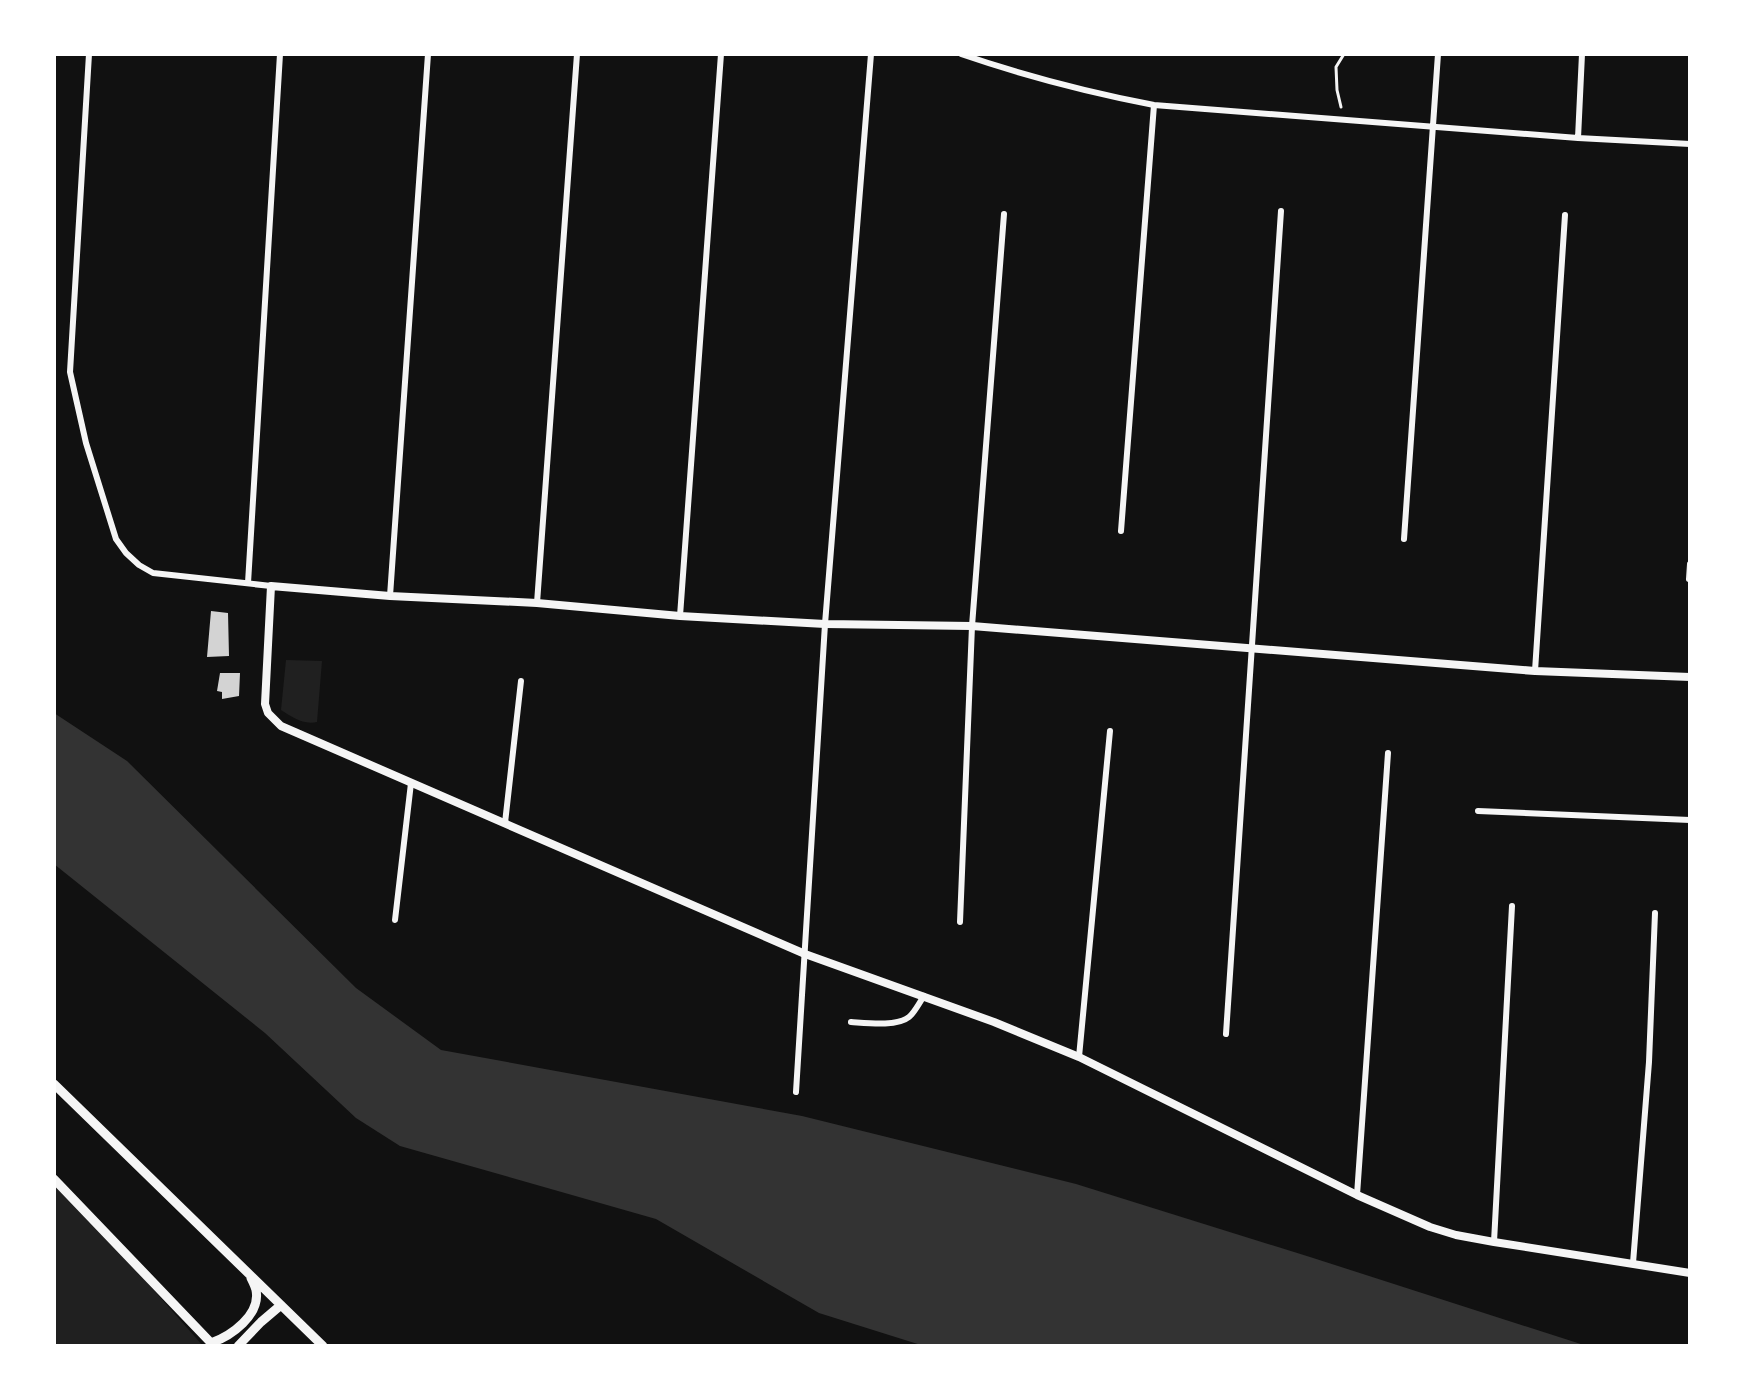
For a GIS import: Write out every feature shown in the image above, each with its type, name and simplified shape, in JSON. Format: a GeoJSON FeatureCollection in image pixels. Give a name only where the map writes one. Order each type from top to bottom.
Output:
{"type":"FeatureCollection","features":[{"type":"Feature","properties":{"kind":"main road"},"geometry":{"type":"LineString","coordinates":[[54,1084],[323,1346]]}},
{"type":"Feature","properties":{"kind":"main road"},"geometry":{"type":"LineString","coordinates":[[54,1179],[212,1344],[230,1334],[254,1309],[279,1302]]}},
{"type":"Feature","properties":{"kind":"main road"},"geometry":{"type":"LineString","coordinates":[[250,1274],[256,1290],[254,1309]]}},
{"type":"Feature","properties":{"kind":"main road"},"geometry":{"type":"LineString","coordinates":[[238,1346],[279,1302]]}},
{"type":"Feature","properties":{"kind":"street"},"geometry":{"type":"LineString","coordinates":[[89,54],[70,372],[86,443],[116,539],[139,565],[153,573],[390,596],[537,603],[680,616],[825,624],[972,626],[1535,671],[1690,677]]}},
{"type":"Feature","properties":{"kind":"street"},"geometry":{"type":"LineString","coordinates":[[248,583],[280,54]]}},
{"type":"Feature","properties":{"kind":"street"},"geometry":{"type":"LineString","coordinates":[[390,596],[428,54]]}},
{"type":"Feature","properties":{"kind":"street"},"geometry":{"type":"LineString","coordinates":[[537,603],[577,54]]}},
{"type":"Feature","properties":{"kind":"street"},"geometry":{"type":"LineString","coordinates":[[680,616],[721,54]]}},
{"type":"Feature","properties":{"kind":"street"},"geometry":{"type":"LineString","coordinates":[[796,1092],[825,624],[871,54]]}},
{"type":"Feature","properties":{"kind":"street"},"geometry":{"type":"LineString","coordinates":[[961,54],[1074,89],[1154,105],[1690,144]]}},
{"type":"Feature","properties":{"kind":"street"},"geometry":{"type":"LineString","coordinates":[[1404,539],[1438,54]]}},
{"type":"Feature","properties":{"kind":"street"},"geometry":{"type":"LineString","coordinates":[[1578,138],[1582,54]]}},
{"type":"Feature","properties":{"kind":"street"},"geometry":{"type":"LineString","coordinates":[[1121,531],[1154,105]]}},
{"type":"Feature","properties":{"kind":"street"},"geometry":{"type":"LineString","coordinates":[[1226,1034],[1281,211]]}},
{"type":"Feature","properties":{"kind":"street"},"geometry":{"type":"LineString","coordinates":[[960,922],[972,626],[1004,214]]}},
{"type":"Feature","properties":{"kind":"street"},"geometry":{"type":"LineString","coordinates":[[1535,671],[1565,215]]}},
{"type":"Feature","properties":{"kind":"street"},"geometry":{"type":"LineString","coordinates":[[1689,579],[1690,564]]}},
{"type":"Feature","properties":{"kind":"street"},"geometry":{"type":"LineString","coordinates":[[271,586],[265,704],[268,713],[281,726],[805,954],[924,996],[1079,1057],[1357,1195],[1430,1227],[1494,1242],[1690,1273]]}},
{"type":"Feature","properties":{"kind":"street"},"geometry":{"type":"LineString","coordinates":[[505,823],[521,681]]}},
{"type":"Feature","properties":{"kind":"street"},"geometry":{"type":"LineString","coordinates":[[1079,1057],[1110,731]]}},
{"type":"Feature","properties":{"kind":"street"},"geometry":{"type":"LineString","coordinates":[[1357,1195],[1388,753]]}},
{"type":"Feature","properties":{"kind":"street"},"geometry":{"type":"LineString","coordinates":[[395,920],[411,783]]}},
{"type":"Feature","properties":{"kind":"street"},"geometry":{"type":"LineString","coordinates":[[1478,811],[1690,820]]}},
{"type":"Feature","properties":{"kind":"street"},"geometry":{"type":"LineString","coordinates":[[1494,1242],[1512,906]]}},
{"type":"Feature","properties":{"kind":"street"},"geometry":{"type":"LineString","coordinates":[[1633,1263],[1649,1062],[1655,913]]}},
{"type":"Feature","properties":{"kind":"street"},"geometry":{"type":"LineString","coordinates":[[851,1022],[896,1023],[905,1020],[924,996]]}},
{"type":"Feature","properties":{"kind":"path"},"geometry":{"type":"LineString","coordinates":[[1344,54],[1336,67],[1337,90],[1345,120]]}},
{"type":"Feature","properties":{"kind":"shaded area"},"geometry":{"type":"Polygon","coordinates":[[[286,660],[322,661],[317,722],[302,721],[281,710],[286,660]]]}},
{"type":"Feature","properties":{"kind":"shaded area"},"geometry":{"type":"Polygon","coordinates":[[[54,713],[127,761],[356,988],[441,1050],[802,1116],[1076,1184],[1587,1346],[924,1346],[819,1313],[656,1219],[400,1146],[356,1118],[265,1033],[54,864],[54,713]]]}},
{"type":"Feature","properties":{"kind":"shaded area"},"geometry":{"type":"Polygon","coordinates":[[[54,1181],[93,1221],[203,1346],[54,1346],[54,1181]]]}},
{"type":"Feature","properties":{"kind":"building"},"geometry":{"type":"Polygon","coordinates":[[[211,611],[228,613],[229,656],[207,657],[211,611]]]}},
{"type":"Feature","properties":{"kind":"building"},"geometry":{"type":"Polygon","coordinates":[[[220,673],[240,673],[239,696],[222,699],[222,692],[217,691],[220,673]]]}}]}
